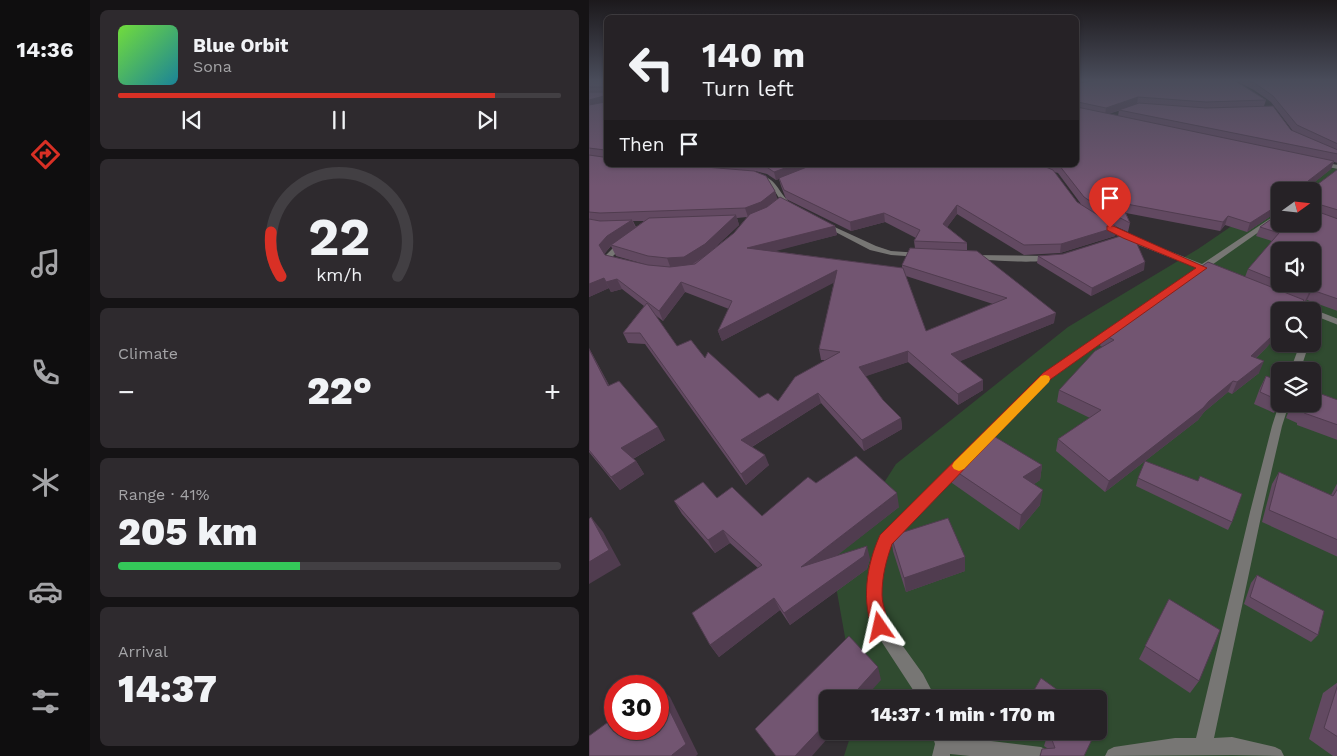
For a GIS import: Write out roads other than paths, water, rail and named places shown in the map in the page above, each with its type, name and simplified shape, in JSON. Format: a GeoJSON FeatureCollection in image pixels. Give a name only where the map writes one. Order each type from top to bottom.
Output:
{"type":"FeatureCollection","features":[{"type":"Feature","properties":{"kind":"street"},"geometry":{"type":"LineString","coordinates":[[1309,162],[1337,168]]}},
{"type":"Feature","properties":{"kind":"street"},"geometry":{"type":"LineString","coordinates":[[1330,175],[1337,168]]}},
{"type":"Feature","properties":{"kind":"street"},"geometry":{"type":"LineString","coordinates":[[749,174],[765,177],[775,184],[780,203],[800,210]]}},
{"type":"Feature","properties":{"kind":"street"},"geometry":{"type":"LineString","coordinates":[[775,184],[784,181]]}},
{"type":"Feature","properties":{"kind":"street"},"geometry":{"type":"LineString","coordinates":[[817,220],[873,248],[891,253],[932,255]]}},
{"type":"Feature","properties":{"kind":"street"},"geometry":{"type":"LineString","coordinates":[[1094,220],[1126,237],[1207,269]]}},
{"type":"Feature","properties":{"kind":"street"},"geometry":{"type":"LineString","coordinates":[[1186,279],[1207,269],[1271,221]]}},
{"type":"Feature","properties":{"kind":"street"},"geometry":{"type":"LineString","coordinates":[[1118,240],[1126,237]]}},
{"type":"Feature","properties":{"kind":"street"},"geometry":{"type":"LineString","coordinates":[[629,239],[609,256],[613,261],[631,264]]}},
{"type":"Feature","properties":{"kind":"street"},"geometry":{"type":"LineString","coordinates":[[967,257],[1035,260],[1061,257]]}},
{"type":"Feature","properties":{"kind":"street"},"geometry":{"type":"LineString","coordinates":[[1275,297],[1287,302]]}},
{"type":"Feature","properties":{"kind":"street"},"geometry":{"type":"LineString","coordinates":[[1321,316],[1337,323]]}},
{"type":"Feature","properties":{"kind":"street"},"geometry":{"type":"LineString","coordinates":[[923,690],[880,627],[874,596],[876,567],[885,540],[1047,376],[1121,325]]}},
{"type":"Feature","properties":{"kind":"street"},"geometry":{"type":"LineString","coordinates":[[1203,747],[1261,493],[1282,412]]}},
{"type":"Feature","properties":{"kind":"street"},"geometry":{"type":"LineString","coordinates":[[942,744],[1041,756]]}},
{"type":"Feature","properties":{"kind":"street"},"geometry":{"type":"LineString","coordinates":[[1114,756],[1175,747],[1232,746],[1275,756]]}}]}
